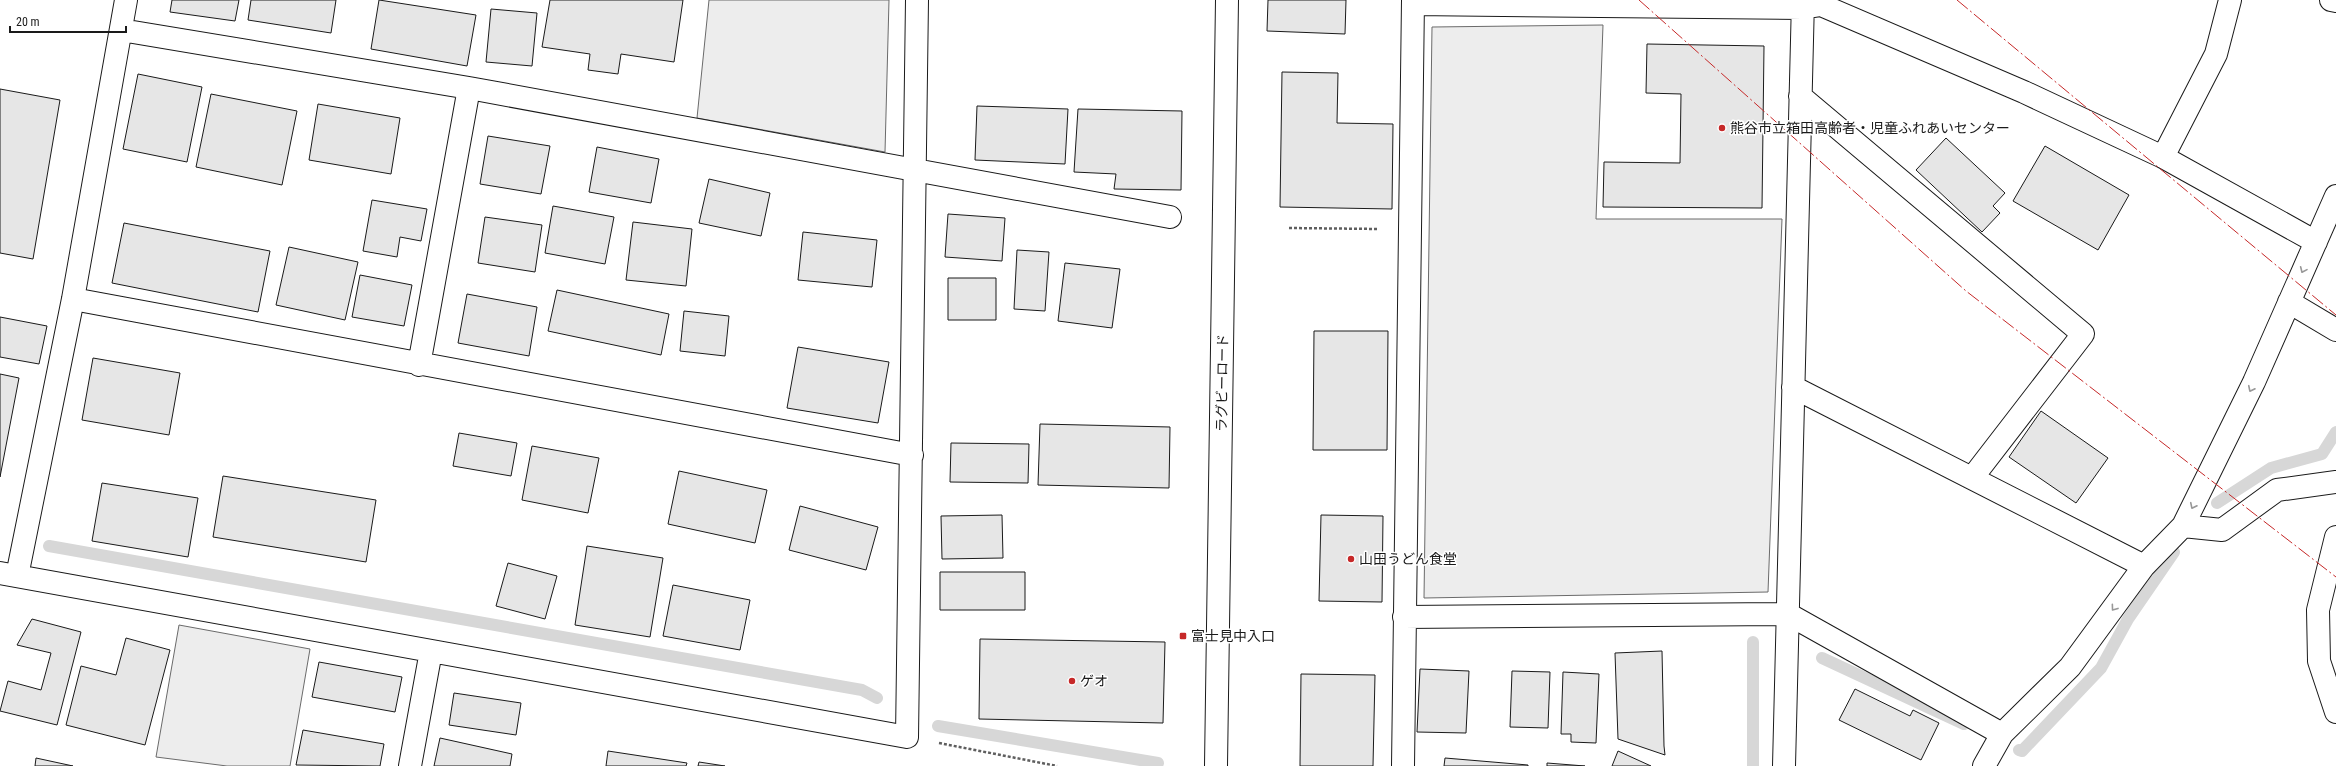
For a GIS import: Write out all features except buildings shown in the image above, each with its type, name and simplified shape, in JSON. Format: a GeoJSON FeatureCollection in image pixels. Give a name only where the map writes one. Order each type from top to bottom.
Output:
{"type":"FeatureCollection","features":[{"type":"Feature","properties":{"kind":"street"},"geometry":{"type":"LineString","coordinates":[[126,0],[73,299],[8,575],[907,737],[917,0]]}},
{"type":"Feature","properties":{"kind":"street","name":"ラグビーロード"},"geometry":{"type":"LineString","coordinates":[[1216,766],[1227,0]]}},
{"type":"Feature","properties":{"kind":"street"},"geometry":{"type":"LineString","coordinates":[[2163,157],[2216,54],[2230,0]]}},
{"type":"Feature","properties":{"kind":"street"},"geometry":{"type":"LineString","coordinates":[[2331,0],[2336,2]]}},
{"type":"Feature","properties":{"kind":"street"},"geometry":{"type":"LineString","coordinates":[[1404,766],[1404,617],[1413,2],[1821,5],[2024,92],[2163,157],[2316,242]]}},
{"type":"Feature","properties":{"kind":"street"},"geometry":{"type":"LineString","coordinates":[[1784,766],[1802,4]]}},
{"type":"Feature","properties":{"kind":"street"},"geometry":{"type":"LineString","coordinates":[[121,30],[469,88],[1170,217]]}},
{"type":"Feature","properties":{"kind":"street"},"geometry":{"type":"LineString","coordinates":[[419,365],[469,88]]}},
{"type":"Feature","properties":{"kind":"street"},"geometry":{"type":"LineString","coordinates":[[1800,96],[2083,334],[1972,478]]}},
{"type":"Feature","properties":{"kind":"street"},"geometry":{"type":"LineString","coordinates":[[1984,766],[2002,734],[2070,667],[2144,566],[2183,526],[2254,382],[2336,196]]}},
{"type":"Feature","properties":{"kind":"street"},"geometry":{"type":"LineString","coordinates":[[73,299],[419,365],[912,455]]}},
{"type":"Feature","properties":{"kind":"street"},"geometry":{"type":"LineString","coordinates":[[2289,302],[2336,330]]}},
{"type":"Feature","properties":{"kind":"street"},"geometry":{"type":"LineString","coordinates":[[1793,387],[2144,566]]}},
{"type":"Feature","properties":{"kind":"street"},"geometry":{"type":"LineString","coordinates":[[2183,526],[2222,530],[2276,490],[2336,482]]}},
{"type":"Feature","properties":{"kind":"street"},"geometry":{"type":"LineString","coordinates":[[2336,537],[2318,610],[2319,661],[2336,712]]}},
{"type":"Feature","properties":{"kind":"street"},"geometry":{"type":"LineString","coordinates":[[1404,617],[1788,614],[2002,734]]}},
{"type":"Feature","properties":{"kind":"street"},"geometry":{"type":"LineString","coordinates":[[410,766],[431,651]]}},
{"type":"Feature","properties":{"kind":"path"},"geometry":{"type":"LineString","coordinates":[[1289,228],[1410,230]]}},
{"type":"Feature","properties":{"kind":"path"},"geometry":{"type":"LineString","coordinates":[[907,737],[1057,766]]}},
{"type":"Feature","properties":{"kind":"shaded area"},"geometry":{"type":"Polygon","coordinates":[[[709,0],[889,0],[885,152],[697,118],[709,0]]]}},
{"type":"Feature","properties":{"kind":"shaded area"},"geometry":{"type":"Polygon","coordinates":[[[1603,25],[1596,219],[1782,219],[1768,592],[1424,598],[1432,27],[1603,25]]]}},
{"type":"Feature","properties":{"kind":"shaded area"},"geometry":{"type":"Polygon","coordinates":[[[179,625],[310,649],[290,766],[227,766],[156,757],[179,625]]]}},
{"type":"Feature","properties":{"kind":"waterway"},"geometry":{"type":"LineString","coordinates":[[2217,503],[2271,468],[2322,454],[2336,432]]}},
{"type":"Feature","properties":{"kind":"waterway"},"geometry":{"type":"LineString","coordinates":[[49,546],[862,690],[877,698]]}},
{"type":"Feature","properties":{"kind":"waterway"},"geometry":{"type":"LineString","coordinates":[[2019,750],[2022,751],[2101,668],[2128,619],[2174,552]]}},
{"type":"Feature","properties":{"kind":"waterway"},"geometry":{"type":"LineString","coordinates":[[1753,642],[1753,766]]}},
{"type":"Feature","properties":{"kind":"waterway"},"geometry":{"type":"LineString","coordinates":[[1822,658],[1964,724]]}},
{"type":"Feature","properties":{"kind":"waterway"},"geometry":{"type":"LineString","coordinates":[[938,726],[1158,763]]}},
{"type":"Feature","properties":{"kind":"power"},"geometry":{"type":"LineString","coordinates":[[1639,0],[1966,291],[2336,577]]}},
{"type":"Feature","properties":{"kind":"power"},"geometry":{"type":"LineString","coordinates":[[1957,0],[2336,315]]}},
{"type":"Feature","properties":{"kind":"place","name":"熊谷市立箱田高齢者・児童ふれあいセンター"},"geometry":{"type":"Point","coordinates":[1722,128]}},
{"type":"Feature","properties":{"kind":"place","name":"山田うどん食堂"},"geometry":{"type":"Point","coordinates":[1351,559]}},
{"type":"Feature","properties":{"kind":"place","name":"富士見中入口"},"geometry":{"type":"Point","coordinates":[1183,636]}},
{"type":"Feature","properties":{"kind":"place","name":"ゲオ"},"geometry":{"type":"Point","coordinates":[1072,681]}}]}
